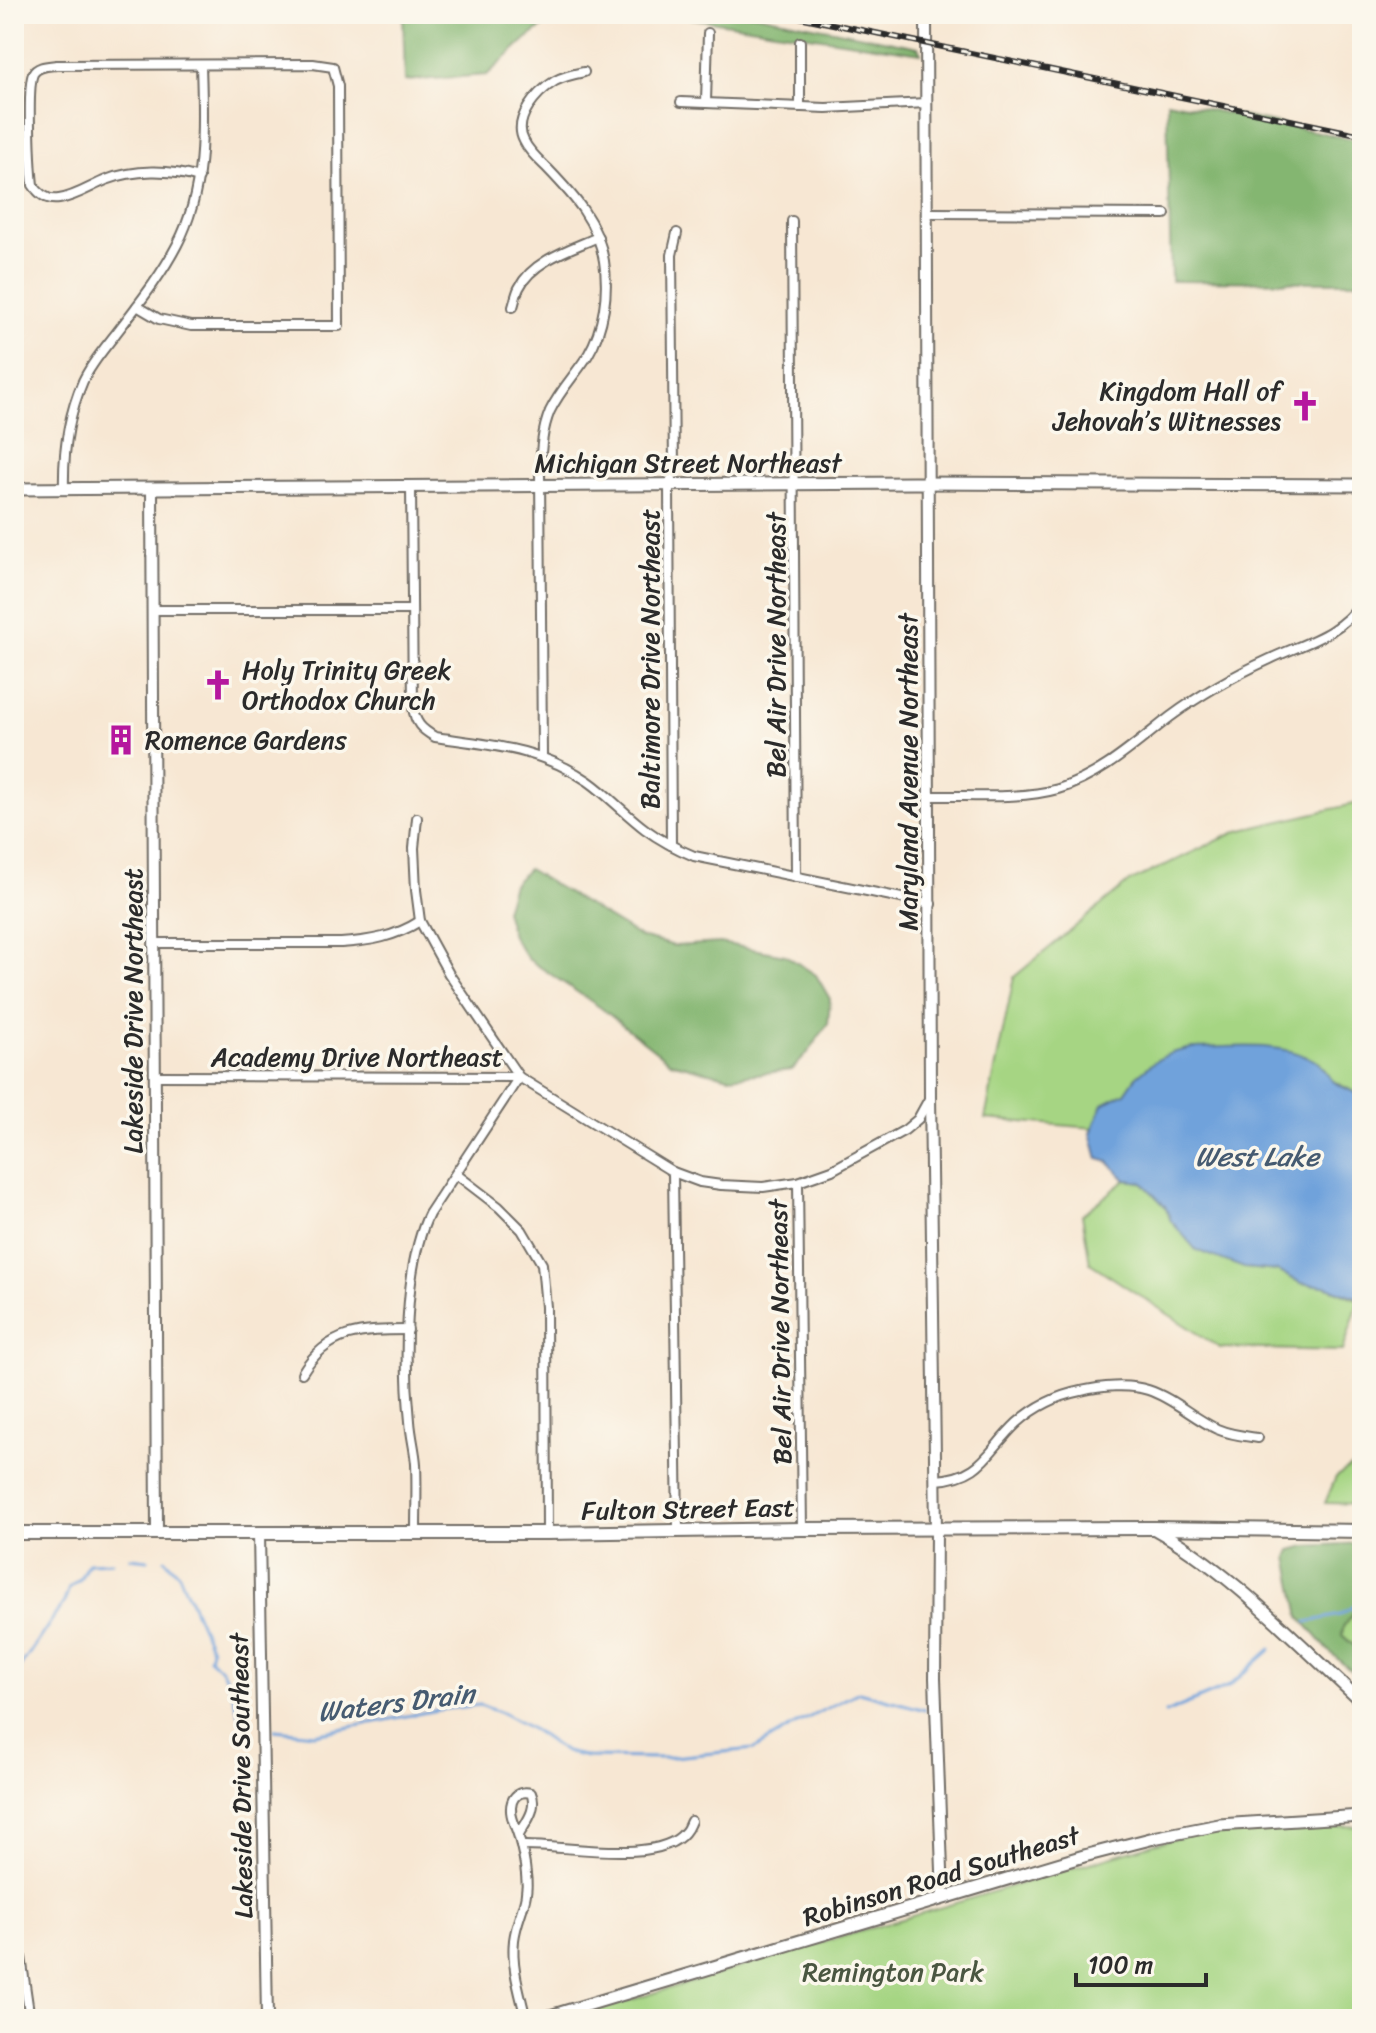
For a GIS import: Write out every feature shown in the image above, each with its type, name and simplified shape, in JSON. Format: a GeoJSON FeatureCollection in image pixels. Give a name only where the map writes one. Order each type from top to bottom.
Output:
{"type":"FeatureCollection","features":[{"type":"Feature","properties":{"kind":"main road","name":"Michigan Street Northeast"},"geometry":{"type":"LineString","coordinates":[[14,489],[929,483],[1362,485]]}},
{"type":"Feature","properties":{"kind":"main road","name":"Fulton Street East"},"geometry":{"type":"LineString","coordinates":[[14,1533],[1153,1528],[1362,1531]]}},
{"type":"Feature","properties":{"kind":"main road"},"geometry":{"type":"LineString","coordinates":[[1153,1528],[1186,1547],[1223,1575],[1362,1702]]}},
{"type":"Feature","properties":{"kind":"main road","name":"Robinson Road Southeast"},"geometry":{"type":"LineString","coordinates":[[540,2019],[1084,1856],[1192,1830],[1238,1823],[1362,1816]]}},
{"type":"Feature","properties":{"kind":"street","name":"Maryland Avenue Northeast"},"geometry":{"type":"LineString","coordinates":[[926,14],[935,1678],[943,1898]]}},
{"type":"Feature","properties":{"kind":"street"},"geometry":{"type":"LineString","coordinates":[[706,102],[708,33]]}},
{"type":"Feature","properties":{"kind":"street"},"geometry":{"type":"LineString","coordinates":[[800,42],[800,107]]}},
{"type":"Feature","properties":{"kind":"street"},"geometry":{"type":"LineString","coordinates":[[137,306],[159,319],[191,326],[339,326],[338,86],[333,67],[313,64],[56,65],[43,66],[33,74],[33,185],[45,197],[57,200],[108,179],[150,172],[179,172],[199,178]]}},
{"type":"Feature","properties":{"kind":"street"},"geometry":{"type":"LineString","coordinates":[[64,489],[69,422],[84,381],[94,362],[137,306],[178,244],[188,218],[199,178],[203,132],[201,65]]}},
{"type":"Feature","properties":{"kind":"street"},"geometry":{"type":"LineString","coordinates":[[542,756],[542,438],[557,398],[595,343],[605,296],[605,270],[598,237],[587,214],[524,142],[521,127],[526,110],[552,82],[584,72]]}},
{"type":"Feature","properties":{"kind":"street"},"geometry":{"type":"LineString","coordinates":[[681,102],[826,108],[927,103]]}},
{"type":"Feature","properties":{"kind":"street"},"geometry":{"type":"LineString","coordinates":[[928,213],[1165,214]]}},
{"type":"Feature","properties":{"kind":"street","name":"Bel Air Drive Northeast"},"geometry":{"type":"LineString","coordinates":[[792,221],[796,877]]}},
{"type":"Feature","properties":{"kind":"street","name":"Baltimore Drive Northeast"},"geometry":{"type":"LineString","coordinates":[[671,845],[669,485],[674,470],[672,255],[677,233]]}},
{"type":"Feature","properties":{"kind":"street"},"geometry":{"type":"LineString","coordinates":[[513,307],[519,289],[530,273],[554,256],[598,237]]}},
{"type":"Feature","properties":{"kind":"street"},"geometry":{"type":"LineString","coordinates":[[411,487],[413,707],[414,718],[424,731],[435,737],[516,748],[542,756],[588,781],[645,829],[694,856],[931,904]]}},
{"type":"Feature","properties":{"kind":"street","name":"Lakeside Drive Northeast"},"geometry":{"type":"LineString","coordinates":[[152,488],[157,1533]]}},
{"type":"Feature","properties":{"kind":"street"},"geometry":{"type":"LineString","coordinates":[[930,796],[1031,794],[1077,782],[1115,760],[1201,695],[1344,624],[1362,602]]}},
{"type":"Feature","properties":{"kind":"street"},"geometry":{"type":"LineString","coordinates":[[152,610],[411,610]]}},
{"type":"Feature","properties":{"kind":"street"},"geometry":{"type":"LineString","coordinates":[[416,1532],[416,1464],[410,1420],[408,1330],[412,1276],[421,1230],[519,1077],[449,974],[420,921],[414,848],[417,818]]}},
{"type":"Feature","properties":{"kind":"street"},"geometry":{"type":"LineString","coordinates":[[155,943],[370,941],[394,935],[420,921]]}},
{"type":"Feature","properties":{"kind":"street","name":"Academy Drive Northeast"},"geometry":{"type":"LineString","coordinates":[[156,1076],[519,1077],[673,1172],[700,1182],[763,1187],[798,1182],[832,1170],[905,1130],[918,1119],[930,1096]]}},
{"type":"Feature","properties":{"kind":"street"},"geometry":{"type":"LineString","coordinates":[[673,1172],[678,1530]]}},
{"type":"Feature","properties":{"kind":"street"},"geometry":{"type":"LineString","coordinates":[[456,1174],[499,1207],[522,1230],[542,1264],[546,1307],[547,1533]]}},
{"type":"Feature","properties":{"kind":"street","name":"Bel Air Drive Northeast"},"geometry":{"type":"LineString","coordinates":[[798,1182],[802,1529]]}},
{"type":"Feature","properties":{"kind":"street"},"geometry":{"type":"LineString","coordinates":[[302,1373],[317,1352],[344,1336],[363,1331],[408,1330]]}},
{"type":"Feature","properties":{"kind":"street"},"geometry":{"type":"LineString","coordinates":[[936,1480],[969,1473],[1032,1411],[1051,1399],[1083,1390],[1120,1387],[1146,1389],[1178,1404],[1215,1428],[1237,1436],[1258,1438]]}},
{"type":"Feature","properties":{"kind":"street","name":"Lakeside Drive Southeast"},"geometry":{"type":"LineString","coordinates":[[259,1533],[267,2019]]}},
{"type":"Feature","properties":{"kind":"street"},"geometry":{"type":"LineString","coordinates":[[519,1835],[534,1804],[531,1793],[525,1791],[517,1794],[511,1808],[519,1835],[527,1890],[513,1950],[514,1969],[526,2019]]}},
{"type":"Feature","properties":{"kind":"street"},"geometry":{"type":"LineString","coordinates":[[521,1846],[647,1850],[684,1835],[691,1821]]}},
{"type":"Feature","properties":{"kind":"street"},"geometry":{"type":"LineString","coordinates":[[17,1929],[30,2019]]}},
{"type":"Feature","properties":{"kind":"green space"},"geometry":{"type":"Polygon","coordinates":[[[403,14],[566,14],[526,39],[487,75],[405,81],[403,14]]]}},
{"type":"Feature","properties":{"kind":"green space"},"geometry":{"type":"Polygon","coordinates":[[[663,14],[753,14],[918,47],[921,53],[663,14]]]}},
{"type":"Feature","properties":{"kind":"green space"},"geometry":{"type":"Polygon","coordinates":[[[1167,101],[1362,141],[1362,282],[1171,281],[1167,101]]]}},
{"type":"Feature","properties":{"kind":"green space"},"geometry":{"type":"Polygon","coordinates":[[[1362,802],[1362,1101],[1358,1094],[1333,1081],[1319,1062],[1136,1077],[1125,1093],[1103,1104],[1094,1128],[985,1119],[1014,977],[1129,882],[1238,831],[1362,802]]]}},
{"type":"Feature","properties":{"kind":"green space"},"geometry":{"type":"Polygon","coordinates":[[[528,869],[640,937],[675,946],[720,943],[785,955],[816,975],[830,999],[828,1024],[792,1070],[729,1077],[670,1062],[601,1008],[528,959],[512,936],[505,910],[513,884],[528,869]]]}},
{"type":"Feature","properties":{"kind":"green space"},"geometry":{"type":"Polygon","coordinates":[[[1126,1180],[1142,1182],[1165,1206],[1171,1221],[1244,1268],[1278,1271],[1301,1283],[1325,1286],[1359,1300],[1343,1351],[1220,1348],[1090,1263],[1082,1215],[1126,1180]]]}},
{"type":"Feature","properties":{"kind":"green space"},"geometry":{"type":"Polygon","coordinates":[[[1362,1460],[1362,1504],[1325,1503],[1336,1477],[1362,1460]]]}},
{"type":"Feature","properties":{"kind":"green space"},"geometry":{"type":"Polygon","coordinates":[[[1362,1543],[1362,1601],[1343,1627],[1342,1635],[1362,1653],[1362,1681],[1329,1651],[1300,1617],[1288,1557],[1291,1550],[1306,1546],[1362,1543]]]}},
{"type":"Feature","properties":{"kind":"green space"},"geometry":{"type":"Polygon","coordinates":[[[1362,1601],[1362,1653],[1342,1635],[1343,1627],[1362,1601]]]}},
{"type":"Feature","properties":{"kind":"green space","name":"Remington Park"},"geometry":{"type":"Polygon","coordinates":[[[1362,1826],[1362,2019],[567,2019],[1153,1844],[1200,1833],[1247,1828],[1362,1826]]]}},
{"type":"Feature","properties":{"kind":"water","name":"West Lake"},"geometry":{"type":"Polygon","coordinates":[[[1255,1047],[1302,1054],[1318,1063],[1332,1080],[1352,1091],[1362,1101],[1362,1299],[1325,1286],[1301,1283],[1278,1271],[1244,1268],[1196,1250],[1171,1221],[1165,1206],[1142,1182],[1126,1180],[1109,1162],[1098,1159],[1091,1133],[1103,1104],[1125,1093],[1136,1077],[1155,1061],[1192,1048],[1255,1047]]]}},
{"type":"Feature","properties":{"kind":"waterway","name":"Waters Drain"},"geometry":{"type":"LineString","coordinates":[[130,1558],[148,1560]]}},
{"type":"Feature","properties":{"kind":"waterway","name":"Waters Drain"},"geometry":{"type":"LineString","coordinates":[[165,1559],[179,1574],[211,1649],[209,1658],[227,1679],[240,1716]]}},
{"type":"Feature","properties":{"kind":"waterway","name":"Waters Drain"},"geometry":{"type":"LineString","coordinates":[[14,1676],[88,1563],[112,1562]]}},
{"type":"Feature","properties":{"kind":"waterway","name":"Waters Drain"},"geometry":{"type":"LineString","coordinates":[[1307,1622],[1340,1615],[1362,1601]]}},
{"type":"Feature","properties":{"kind":"waterway","name":"Waters Drain"},"geometry":{"type":"LineString","coordinates":[[1165,1713],[1229,1686],[1271,1649]]}},
{"type":"Feature","properties":{"kind":"waterway","name":"Waters Drain"},"geometry":{"type":"LineString","coordinates":[[275,1730],[315,1734],[437,1710],[480,1705],[535,1731],[565,1752],[587,1757],[663,1758],[754,1749],[859,1692],[925,1710]]}},
{"type":"Feature","properties":{"kind":"railway"},"geometry":{"type":"LineString","coordinates":[[785,14],[1362,135]]}},
{"type":"Feature","properties":{"kind":"place","name":"Kingdom Hall of Jehovah’s Witnesses"},"geometry":{"type":"Point","coordinates":[1305,406]}},
{"type":"Feature","properties":{"kind":"place","name":"Holy Trinity Greek Orthodox Church"},"geometry":{"type":"Point","coordinates":[218,685]}},
{"type":"Feature","properties":{"kind":"place","name":"Romence Gardens"},"geometry":{"type":"Point","coordinates":[121,740]}}]}
